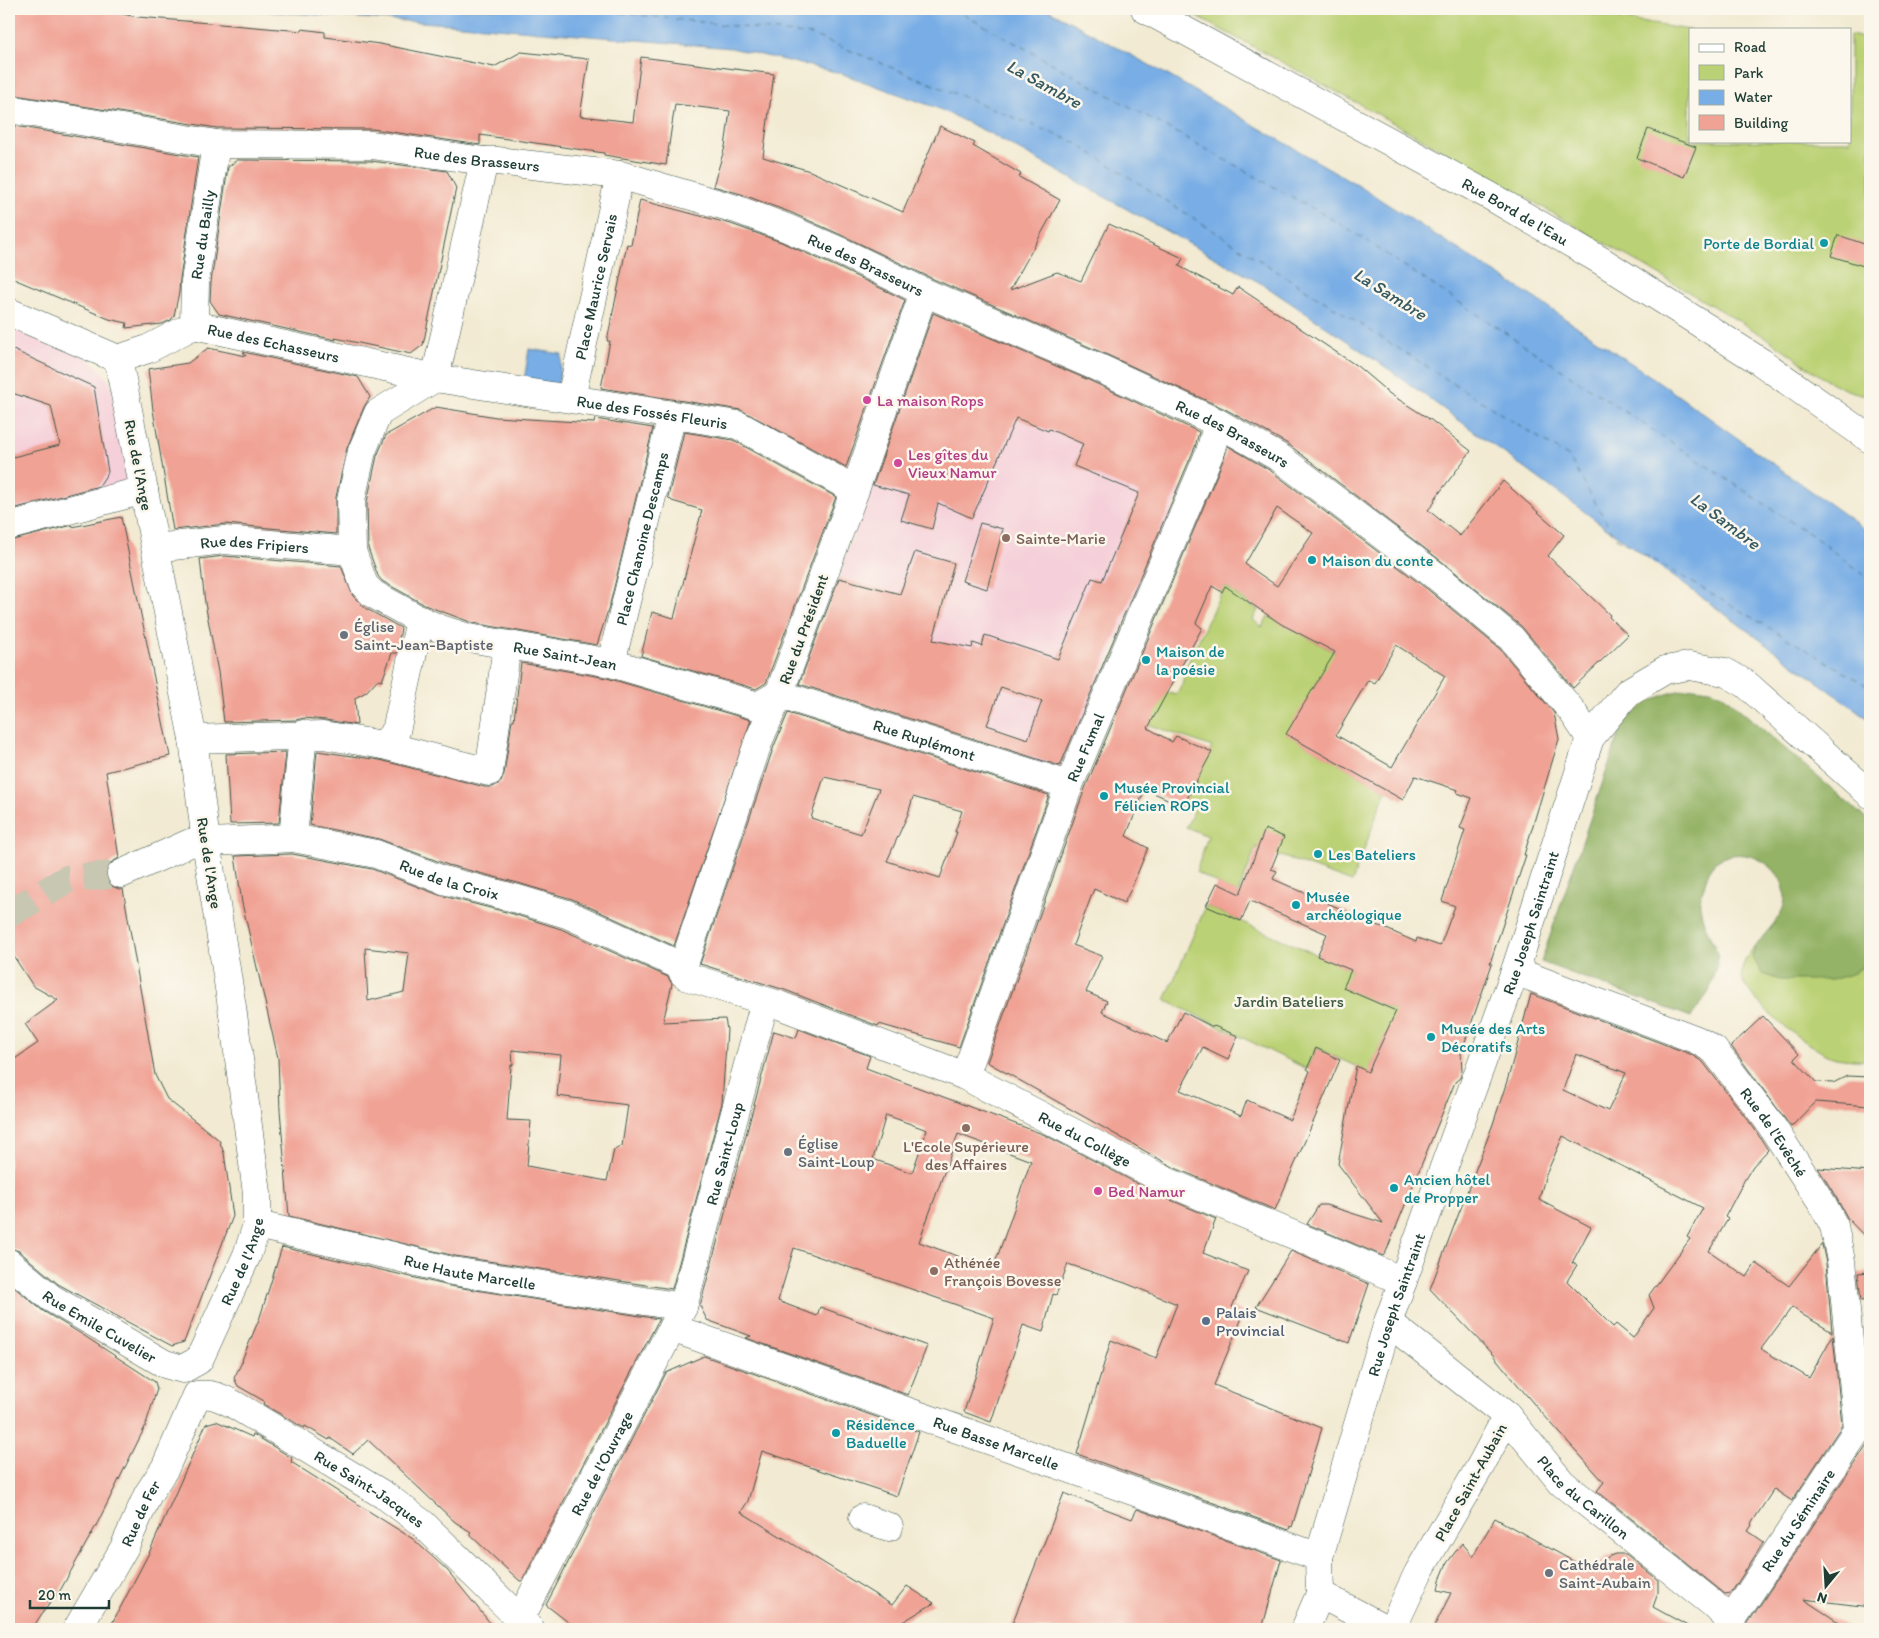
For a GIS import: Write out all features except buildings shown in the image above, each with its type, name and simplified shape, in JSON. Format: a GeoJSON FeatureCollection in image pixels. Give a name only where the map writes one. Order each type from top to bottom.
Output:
{"type":"FeatureCollection","features":[{"type":"Feature","properties":{"kind":"street","name":"Rue Bord de l'Eau"},"geometry":{"type":"LineString","coordinates":[[1146,9],[1490,196],[1600,260],[1761,362],[1870,439]]}},
{"type":"Feature","properties":{"kind":"street","name":"Rue des Brasseurs"},"geometry":{"type":"LineString","coordinates":[[9,108],[216,144],[372,145],[484,161],[620,174],[736,209],[787,228],[924,292],[1097,367],[1218,423],[1280,458],[1436,576],[1511,638],[1572,711],[1590,738]]}},
{"type":"Feature","properties":{"kind":"street","name":"Rue du Bailly"},"geometry":{"type":"LineString","coordinates":[[194,325],[195,282],[216,144]]}},
{"type":"Feature","properties":{"kind":"street"},"geometry":{"type":"LineString","coordinates":[[435,378],[484,161]]}},
{"type":"Feature","properties":{"kind":"street","name":"Place Maurice Servais"},"geometry":{"type":"LineString","coordinates":[[571,398],[620,174]]}},
{"type":"Feature","properties":{"kind":"street","name":"Rue du Président"},"geometry":{"type":"LineString","coordinates":[[683,967],[758,740],[779,694],[855,490],[924,292]]}},
{"type":"Feature","properties":{"kind":"street"},"geometry":{"type":"LineString","coordinates":[[9,312],[118,359]]}},
{"type":"Feature","properties":{"kind":"street","name":"Rue des Echasseurs"},"geometry":{"type":"LineString","coordinates":[[118,359],[148,349],[194,325],[435,378]]}},
{"type":"Feature","properties":{"kind":"street","name":"Rue de l'Ange"},"geometry":{"type":"LineString","coordinates":[[118,359],[156,548],[187,746],[206,842],[232,1007],[245,1145],[257,1193],[257,1225],[248,1255],[199,1360]]}},
{"type":"Feature","properties":{"kind":"street","name":"Rue des Fossés Fleuris"},"geometry":{"type":"LineString","coordinates":[[435,378],[738,425],[855,490]]}},
{"type":"Feature","properties":{"kind":"street","name":"Rue Saint-Jean"},"geometry":{"type":"LineString","coordinates":[[435,378],[378,413],[362,451],[351,500],[352,550],[364,585],[373,594],[420,620],[440,629],[469,638],[611,663],[758,706],[779,694]]}},
{"type":"Feature","properties":{"kind":"street","name":"Place Chanoine Descamps"},"geometry":{"type":"LineString","coordinates":[[611,663],[672,415]]}},
{"type":"Feature","properties":{"kind":"street","name":"Rue Fumal"},"geometry":{"type":"LineString","coordinates":[[965,1076],[1070,785],[1210,452],[1218,423]]}},
{"type":"Feature","properties":{"kind":"street"},"geometry":{"type":"LineString","coordinates":[[9,526],[144,490]]}},
{"type":"Feature","properties":{"kind":"street","name":"Rue des Fripiers"},"geometry":{"type":"LineString","coordinates":[[156,548],[224,540],[352,550]]}},
{"type":"Feature","properties":{"kind":"street"},"geometry":{"type":"LineString","coordinates":[[383,745],[396,731],[420,620]]}},
{"type":"Feature","properties":{"kind":"street"},"geometry":{"type":"LineString","coordinates":[[187,746],[303,734],[323,735],[383,745],[489,772],[507,646]]}},
{"type":"Feature","properties":{"kind":"street","name":"Rue Joseph Saintraint"},"geometry":{"type":"LineString","coordinates":[[1320,1594],[1319,1557],[1388,1322],[1515,971],[1590,738],[1628,692],[1665,670],[1689,666],[1725,672],[1746,684],[1870,794]]}},
{"type":"Feature","properties":{"kind":"street","name":"Rue Ruplémont"},"geometry":{"type":"LineString","coordinates":[[779,694],[1070,785]]}},
{"type":"Feature","properties":{"kind":"street"},"geometry":{"type":"LineString","coordinates":[[293,838],[303,734]]}},
{"type":"Feature","properties":{"kind":"street","name":"Rue de la Croix"},"geometry":{"type":"LineString","coordinates":[[121,874],[190,843],[293,838],[376,854],[442,880],[567,914],[683,967],[683,973],[688,977],[765,1001]]}},
{"type":"Feature","properties":{"kind":"street","name":"Rue de l'Evêché"},"geometry":{"type":"LineString","coordinates":[[1515,971],[1697,1040],[1714,1050],[1767,1119],[1823,1205],[1834,1226],[1841,1261],[1864,1426]]}},
{"type":"Feature","properties":{"kind":"street","name":"Rue du Collège"},"geometry":{"type":"LineString","coordinates":[[765,1001],[965,1076],[1168,1182],[1403,1282]]}},
{"type":"Feature","properties":{"kind":"street","name":"Rue Saint-Loup"},"geometry":{"type":"LineString","coordinates":[[678,1318],[713,1165],[765,1001]]}},
{"type":"Feature","properties":{"kind":"street","name":"Rue Haute Marcelle"},"geometry":{"type":"LineString","coordinates":[[257,1225],[452,1271],[678,1318]]}},
{"type":"Feature","properties":{"kind":"street","name":"Rue Emile Cuvelier"},"geometry":{"type":"LineString","coordinates":[[9,1264],[51,1298],[165,1364],[183,1369],[199,1360]]}},
{"type":"Feature","properties":{"kind":"street","name":"Rue Basse Marcelle"},"geometry":{"type":"LineString","coordinates":[[678,1318],[774,1364],[1319,1557]]}},
{"type":"Feature","properties":{"kind":"street","name":"Rue de l'Ouvrage"},"geometry":{"type":"LineString","coordinates":[[523,1626],[678,1318]]}},
{"type":"Feature","properties":{"kind":"street","name":"Place Saint-Aubain"},"geometry":{"type":"LineString","coordinates":[[1388,1322],[1507,1416],[1481,1465],[1418,1573],[1392,1629]]}},
{"type":"Feature","properties":{"kind":"street","name":"Rue Saint-Jacques"},"geometry":{"type":"LineString","coordinates":[[198,1394],[208,1393],[216,1395],[387,1497],[423,1524],[523,1626]]}},
{"type":"Feature","properties":{"kind":"street","name":"Rue de Fer"},"geometry":{"type":"LineString","coordinates":[[77,1629],[124,1548],[148,1494],[165,1468],[198,1394]]}},
{"type":"Feature","properties":{"kind":"street","name":"Place du Carillon"},"geometry":{"type":"LineString","coordinates":[[1507,1416],[1562,1483],[1712,1603],[1729,1625]]}},
{"type":"Feature","properties":{"kind":"street","name":"Rue du Séminaire"},"geometry":{"type":"LineString","coordinates":[[1729,1625],[1864,1426]]}},
{"type":"Feature","properties":{"kind":"street"},"geometry":{"type":"LineString","coordinates":[[863,1518],[889,1527]]}},
{"type":"Feature","properties":{"kind":"street"},"geometry":{"type":"LineString","coordinates":[[1305,1629],[1320,1594],[1386,1629]]}},
{"type":"Feature","properties":{"kind":"shaded area"},"geometry":{"type":"Polygon","coordinates":[[[9,323],[86,357],[102,371],[111,385],[130,482],[9,515],[9,323]]]}},
{"type":"Feature","properties":{"kind":"shaded area","name":"Sainte-Marie"},"geometry":{"type":"Polygon","coordinates":[[[1076,373],[1098,382],[1083,415],[1135,466],[1182,488],[1060,774],[1012,758],[1018,735],[959,715],[842,618],[853,581],[838,577],[872,484],[908,496],[929,500],[978,387],[1073,377],[1076,373]]]}},
{"type":"Feature","properties":{"kind":"green space"},"geometry":{"type":"Polygon","coordinates":[[[1182,9],[1558,9],[1689,30],[1689,142],[1852,142],[1852,35],[1870,39],[1870,395],[1858,393],[1834,384],[1751,329],[1573,225],[1444,151],[1182,9]]]}},
{"type":"Feature","properties":{"kind":"green space"},"geometry":{"type":"Polygon","coordinates":[[[1224,586],[1258,610],[1253,620],[1262,627],[1268,616],[1336,653],[1287,734],[1386,790],[1352,882],[1256,847],[1238,894],[1196,872],[1208,836],[1186,827],[1196,807],[1184,804],[1212,747],[1147,724],[1163,691],[1176,695],[1182,684],[1187,665],[1224,586]]]}},
{"type":"Feature","properties":{"kind":"green space"},"geometry":{"type":"Polygon","coordinates":[[[1694,688],[1722,694],[1870,822],[1870,961],[1854,973],[1832,980],[1781,980],[1762,974],[1752,956],[1755,948],[1781,913],[1785,897],[1783,886],[1778,875],[1761,860],[1750,856],[1727,856],[1712,866],[1700,899],[1703,919],[1719,956],[1709,992],[1691,1017],[1541,962],[1623,723],[1647,703],[1655,699],[1673,692],[1694,688]]]}},
{"type":"Feature","properties":{"kind":"green space","name":"Jardin Bateliers"},"geometry":{"type":"Polygon","coordinates":[[[1206,906],[1351,970],[1344,988],[1401,1013],[1385,1036],[1366,1077],[1364,1070],[1316,1048],[1307,1069],[1165,1000],[1206,906]]]}},
{"type":"Feature","properties":{"kind":"green space"},"geometry":{"type":"Polygon","coordinates":[[[1755,946],[1752,956],[1854,973],[1870,961],[1870,1061],[1836,1058],[1825,1054],[1797,1036],[1755,999],[1746,987],[1742,973],[1743,964],[1755,946]]]}},
{"type":"Feature","properties":{"kind":"water","name":"La Sambre"},"geometry":{"type":"Polygon","coordinates":[[[231,9],[1047,9],[1164,73],[1351,181],[1536,299],[1662,384],[1870,533],[1870,720],[1390,370],[1264,285],[989,133],[937,108],[840,73],[731,48],[449,24],[231,9]]]}},
{"type":"Feature","properties":{"kind":"water"},"geometry":{"type":"Polygon","coordinates":[[[529,349],[562,354],[558,386],[524,381],[529,349]]]}},
{"type":"Feature","properties":{"kind":"ferry route"},"geometry":{"type":"LineString","coordinates":[[588,9],[812,35],[1074,142],[1569,457],[1615,537],[1870,687]]}},
{"type":"Feature","properties":{"kind":"ferry route"},"geometry":{"type":"LineString","coordinates":[[954,9],[1339,223],[1813,536],[1870,580]]}},
{"type":"Feature","properties":{"kind":"tunnel"},"geometry":{"type":"LineString","coordinates":[[9,914],[67,879],[121,874]]}},
{"type":"Feature","properties":{"kind":"place","name":"Porte de Bordial"},"geometry":{"type":"Point","coordinates":[1824,243]}},
{"type":"Feature","properties":{"kind":"place","name":"La maison Rops"},"geometry":{"type":"Point","coordinates":[867,400]}},
{"type":"Feature","properties":{"kind":"place","name":"Les gîtes du Vieux Namur"},"geometry":{"type":"Point","coordinates":[898,463]}},
{"type":"Feature","properties":{"kind":"place","name":"Sainte-Marie"},"geometry":{"type":"Point","coordinates":[1006,538]}},
{"type":"Feature","properties":{"kind":"place","name":"Maison du conte"},"geometry":{"type":"Point","coordinates":[1312,560]}},
{"type":"Feature","properties":{"kind":"place","name":"Église Saint-Jean-Baptiste"},"geometry":{"type":"Point","coordinates":[344,635]}},
{"type":"Feature","properties":{"kind":"place","name":"Maison de la poésie"},"geometry":{"type":"Point","coordinates":[1146,660]}},
{"type":"Feature","properties":{"kind":"place","name":"Musée Provincial Félicien ROPS"},"geometry":{"type":"Point","coordinates":[1104,796]}},
{"type":"Feature","properties":{"kind":"place","name":"Les Bateliers"},"geometry":{"type":"Point","coordinates":[1318,854]}},
{"type":"Feature","properties":{"kind":"place","name":"Musée archéologique"},"geometry":{"type":"Point","coordinates":[1296,905]}},
{"type":"Feature","properties":{"kind":"place","name":"Musée des Arts Décoratifs"},"geometry":{"type":"Point","coordinates":[1431,1037]}},
{"type":"Feature","properties":{"kind":"place","name":"L'Ecole Supérieure des Affaires"},"geometry":{"type":"Point","coordinates":[966,1128]}},
{"type":"Feature","properties":{"kind":"place","name":"Église Saint-Loup"},"geometry":{"type":"Point","coordinates":[788,1152]}},
{"type":"Feature","properties":{"kind":"place","name":"Ancien hôtel de Propper"},"geometry":{"type":"Point","coordinates":[1394,1188]}},
{"type":"Feature","properties":{"kind":"place","name":"Bed Namur"},"geometry":{"type":"Point","coordinates":[1098,1191]}},
{"type":"Feature","properties":{"kind":"place","name":"Athénée François Bovesse"},"geometry":{"type":"Point","coordinates":[934,1271]}},
{"type":"Feature","properties":{"kind":"place","name":"Palais Provincial"},"geometry":{"type":"Point","coordinates":[1206,1321]}},
{"type":"Feature","properties":{"kind":"place","name":"Résidence Baduelle"},"geometry":{"type":"Point","coordinates":[836,1433]}},
{"type":"Feature","properties":{"kind":"place","name":"Cathédrale Saint-Aubain"},"geometry":{"type":"Point","coordinates":[1549,1573]}}]}
